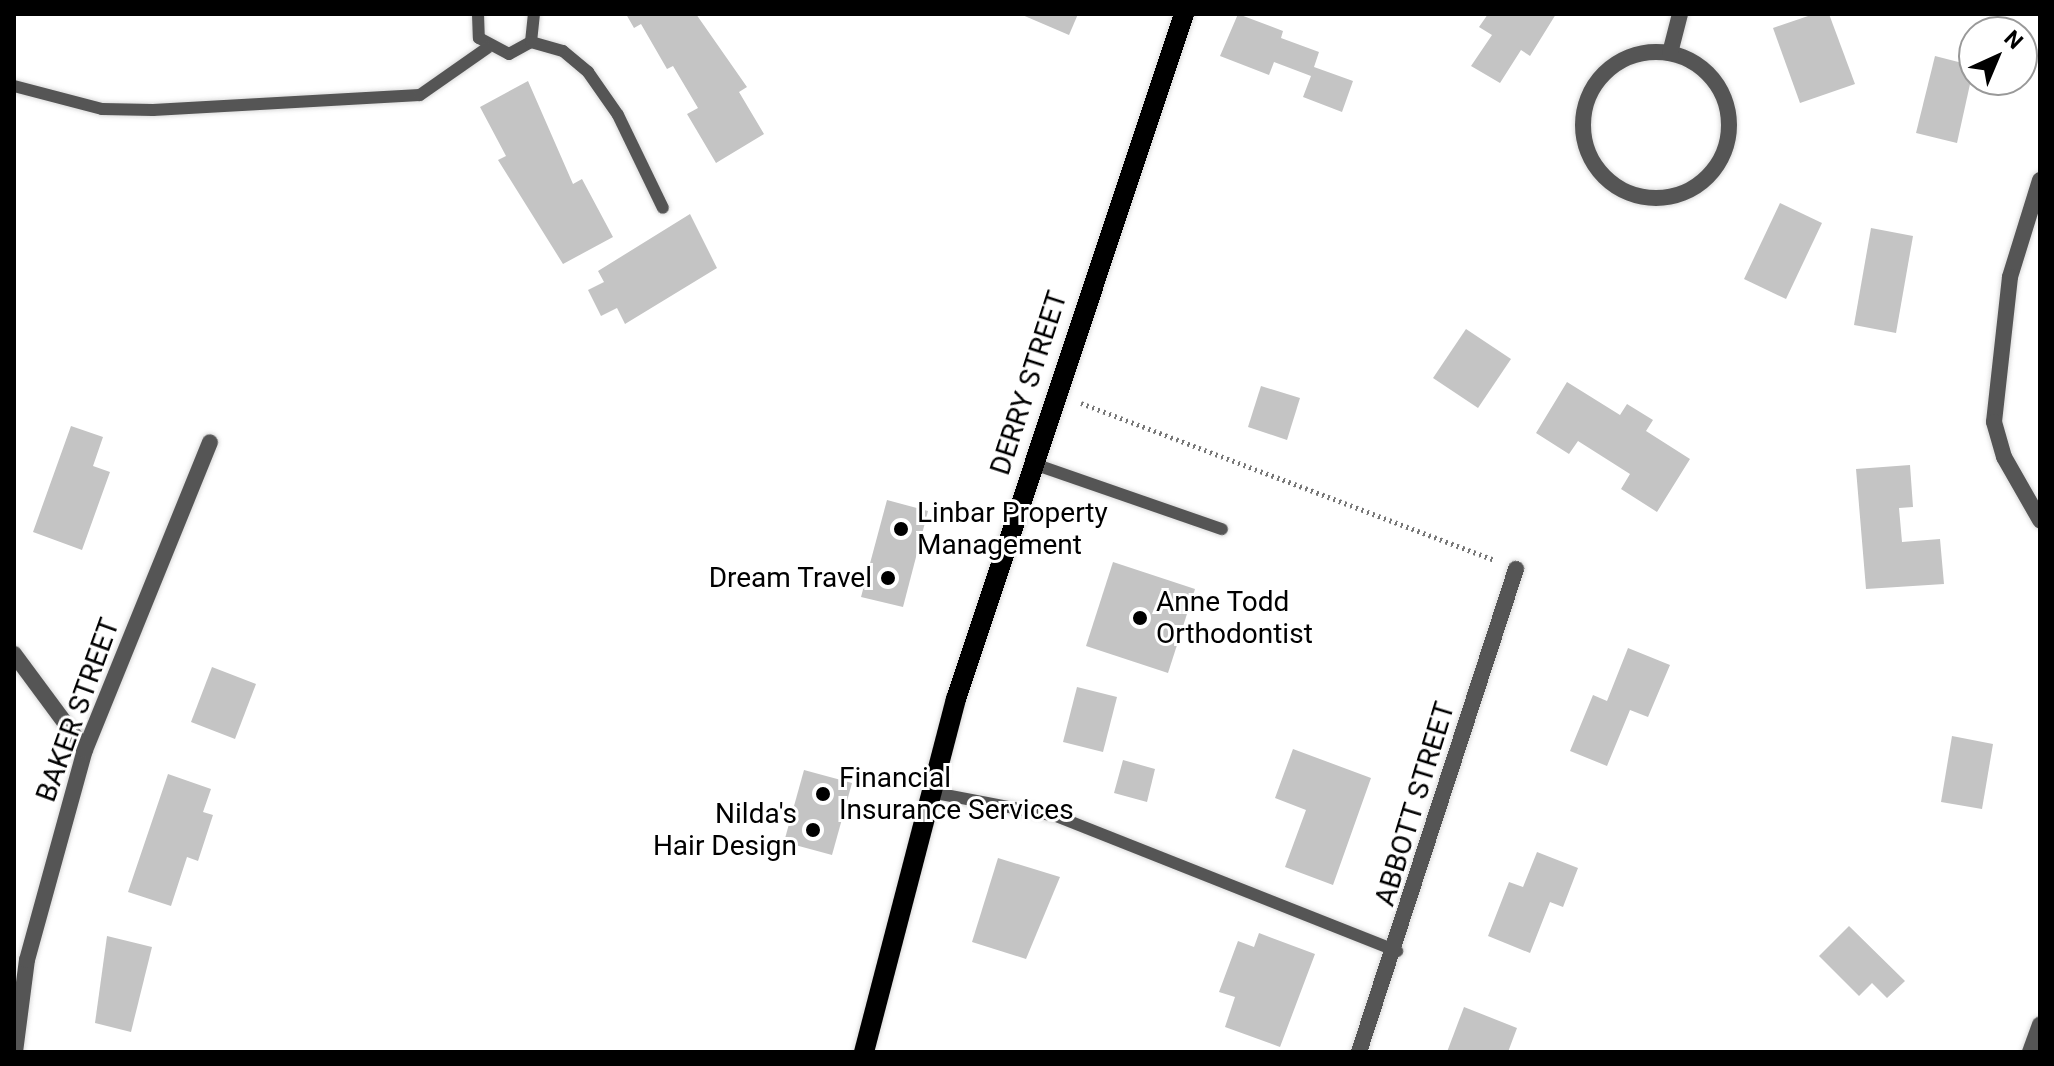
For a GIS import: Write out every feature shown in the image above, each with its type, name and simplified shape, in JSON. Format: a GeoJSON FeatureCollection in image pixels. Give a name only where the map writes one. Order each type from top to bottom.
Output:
{"type":"FeatureCollection","features":[{"type":"Feature","properties":{"kind":"main road","name":"DERRY STREET"},"geometry":{"type":"LineString","coordinates":[[864,1052],[930,792],[1031,463],[1184,14]]}},
{"type":"Feature","properties":{"kind":"street"},"geometry":{"type":"LineString","coordinates":[[1670,53],[1680,14]]}},
{"type":"Feature","properties":{"kind":"street"},"geometry":{"type":"LineString","coordinates":[[1670,53],[1701,67],[1718,87],[1728,110],[1727,144],[1711,174],[1683,194],[1632,195],[1590,159],[1584,106],[1617,63],[1670,53]]}},
{"type":"Feature","properties":{"kind":"street"},"geometry":{"type":"LineString","coordinates":[[2039,186],[2010,277],[1994,422],[2004,457],[2040,520]]}},
{"type":"Feature","properties":{"kind":"street","name":"BAKER STREET"},"geometry":{"type":"LineString","coordinates":[[15,1052],[27,960],[85,750],[210,442]]}},
{"type":"Feature","properties":{"kind":"street","name":"ABBOTT STREET"},"geometry":{"type":"LineString","coordinates":[[1359,1052],[1397,951],[1516,569]]}},
{"type":"Feature","properties":{"kind":"street"},"geometry":{"type":"LineString","coordinates":[[14,654],[85,750]]}},
{"type":"Feature","properties":{"kind":"street"},"geometry":{"type":"LineString","coordinates":[[2030,1052],[2040,1025]]}},
{"type":"Feature","properties":{"kind":"lane"},"geometry":{"type":"LineString","coordinates":[[478,14],[487,48]]}},
{"type":"Feature","properties":{"kind":"lane"},"geometry":{"type":"LineString","coordinates":[[531,42],[534,14]]}},
{"type":"Feature","properties":{"kind":"lane"},"geometry":{"type":"LineString","coordinates":[[487,48],[509,54],[531,42],[563,51],[588,72],[618,115],[663,208]]}},
{"type":"Feature","properties":{"kind":"lane"},"geometry":{"type":"LineString","coordinates":[[14,86],[53,100],[140,110],[420,95],[487,48]]}},
{"type":"Feature","properties":{"kind":"lane"},"geometry":{"type":"LineString","coordinates":[[1031,463],[1222,529]]}},
{"type":"Feature","properties":{"kind":"lane"},"geometry":{"type":"LineString","coordinates":[[930,792],[1056,816],[1397,951]]}},
{"type":"Feature","properties":{"kind":"path"},"geometry":{"type":"LineString","coordinates":[[1054,393],[1516,569]]}},
{"type":"Feature","properties":{"kind":"building"},"geometry":{"type":"Polygon","coordinates":[[[626,14],[696,14],[747,87],[739,92],[764,134],[716,163],[687,114],[698,108],[673,66],[667,69],[641,24],[634,28],[626,14]]]}},
{"type":"Feature","properties":{"kind":"building"},"geometry":{"type":"Polygon","coordinates":[[[1020,14],[1078,14],[1069,35],[1020,14]]]}},
{"type":"Feature","properties":{"kind":"building"},"geometry":{"type":"Polygon","coordinates":[[[1238,14],[1283,31],[1281,38],[1319,52],[1314,67],[1353,81],[1342,112],[1303,97],[1311,76],[1274,62],[1269,75],[1220,56],[1238,14]]]}},
{"type":"Feature","properties":{"kind":"building"},"geometry":{"type":"Polygon","coordinates":[[[1488,14],[1556,14],[1530,56],[1521,50],[1500,83],[1471,66],[1492,35],[1479,27],[1488,14]]]}},
{"type":"Feature","properties":{"kind":"building"},"geometry":{"type":"Polygon","coordinates":[[[1814,14],[1829,14],[1855,84],[1800,103],[1773,28],[1814,14]]]}},
{"type":"Feature","properties":{"kind":"building"},"geometry":{"type":"Polygon","coordinates":[[[1935,56],[1958,62],[1958,96],[1967,96],[1957,143],[1916,133],[1935,56]]]}},
{"type":"Feature","properties":{"kind":"building"},"geometry":{"type":"Polygon","coordinates":[[[528,81],[573,184],[582,179],[613,237],[563,264],[498,160],[506,156],[480,107],[528,81]]]}},
{"type":"Feature","properties":{"kind":"building"},"geometry":{"type":"Polygon","coordinates":[[[1780,203],[1822,223],[1786,299],[1744,279],[1780,203]]]}},
{"type":"Feature","properties":{"kind":"building"},"geometry":{"type":"Polygon","coordinates":[[[690,214],[717,268],[625,324],[617,308],[601,316],[588,290],[604,282],[598,271],[690,214]]]}},
{"type":"Feature","properties":{"kind":"building"},"geometry":{"type":"Polygon","coordinates":[[[1871,228],[1913,236],[1896,333],[1854,325],[1871,228]]]}},
{"type":"Feature","properties":{"kind":"building"},"geometry":{"type":"Polygon","coordinates":[[[1466,329],[1511,359],[1478,408],[1433,378],[1466,329]]]}},
{"type":"Feature","properties":{"kind":"building"},"geometry":{"type":"Polygon","coordinates":[[[1567,382],[1620,415],[1627,404],[1653,420],[1646,431],[1690,459],[1657,512],[1621,489],[1630,474],[1578,441],[1569,454],[1536,433],[1567,382]]]}},
{"type":"Feature","properties":{"kind":"building"},"geometry":{"type":"Polygon","coordinates":[[[1261,386],[1300,398],[1287,440],[1248,427],[1261,386]]]}},
{"type":"Feature","properties":{"kind":"building"},"geometry":{"type":"Polygon","coordinates":[[[71,426],[103,437],[93,466],[110,472],[82,550],[33,532],[71,426]]]}},
{"type":"Feature","properties":{"kind":"building"},"geometry":{"type":"Polygon","coordinates":[[[1910,465],[1913,507],[1899,508],[1902,542],[1940,539],[1944,584],[1866,589],[1856,469],[1910,465]]]}},
{"type":"Feature","properties":{"kind":"building"},"geometry":{"type":"Polygon","coordinates":[[[887,500],[928,511],[903,607],[861,597],[887,500]]]}},
{"type":"Feature","properties":{"kind":"building","name":"Anne Todd Orthodontist"},"geometry":{"type":"Polygon","coordinates":[[[1113,562],[1195,589],[1168,673],[1086,646],[1113,562]]]}},
{"type":"Feature","properties":{"kind":"building"},"geometry":{"type":"Polygon","coordinates":[[[1628,648],[1670,665],[1648,717],[1630,710],[1607,766],[1570,751],[1593,695],[1607,701],[1628,648]]]}},
{"type":"Feature","properties":{"kind":"building"},"geometry":{"type":"Polygon","coordinates":[[[212,667],[256,684],[235,739],[191,722],[212,667]]]}},
{"type":"Feature","properties":{"kind":"building"},"geometry":{"type":"Polygon","coordinates":[[[1077,687],[1117,697],[1103,752],[1063,742],[1077,687]]]}},
{"type":"Feature","properties":{"kind":"building"},"geometry":{"type":"Polygon","coordinates":[[[1952,736],[1993,744],[1982,809],[1941,802],[1952,736]]]}},
{"type":"Feature","properties":{"kind":"building"},"geometry":{"type":"Polygon","coordinates":[[[1293,749],[1371,778],[1333,885],[1285,867],[1306,810],[1275,798],[1293,749]]]}},
{"type":"Feature","properties":{"kind":"building"},"geometry":{"type":"Polygon","coordinates":[[[1123,760],[1155,769],[1147,802],[1114,793],[1123,760]]]}},
{"type":"Feature","properties":{"kind":"building"},"geometry":{"type":"Polygon","coordinates":[[[804,770],[852,783],[832,855],[784,842],[804,770]]]}},
{"type":"Feature","properties":{"kind":"building"},"geometry":{"type":"Polygon","coordinates":[[[168,774],[211,789],[203,812],[213,815],[198,861],[187,857],[171,906],[128,892],[168,774]]]}},
{"type":"Feature","properties":{"kind":"building"},"geometry":{"type":"Polygon","coordinates":[[[1537,852],[1578,868],[1563,907],[1550,902],[1530,953],[1488,936],[1509,882],[1523,887],[1537,852]]]}},
{"type":"Feature","properties":{"kind":"building"},"geometry":{"type":"Polygon","coordinates":[[[998,858],[1060,877],[1026,959],[972,942],[998,858]]]}},
{"type":"Feature","properties":{"kind":"building"},"geometry":{"type":"Polygon","coordinates":[[[1849,926],[1905,981],[1887,998],[1872,983],[1859,996],[1819,956],[1849,926]]]}},
{"type":"Feature","properties":{"kind":"building"},"geometry":{"type":"Polygon","coordinates":[[[1259,933],[1315,954],[1280,1047],[1225,1027],[1235,997],[1219,992],[1238,941],[1254,947],[1259,933]]]}},
{"type":"Feature","properties":{"kind":"building"},"geometry":{"type":"Polygon","coordinates":[[[107,936],[152,947],[131,1032],[95,1023],[107,936]]]}},
{"type":"Feature","properties":{"kind":"building"},"geometry":{"type":"Polygon","coordinates":[[[1464,1007],[1517,1028],[1508,1052],[1447,1052],[1464,1007]]]}},
{"type":"Feature","properties":{"kind":"place","name":"Linbar Property Management"},"geometry":{"type":"Point","coordinates":[901,529]}},
{"type":"Feature","properties":{"kind":"place","name":"Dream Travel"},"geometry":{"type":"Point","coordinates":[888,578]}},
{"type":"Feature","properties":{"kind":"place","name":"Anne Todd Orthodontist"},"geometry":{"type":"Point","coordinates":[1140,618]}},
{"type":"Feature","properties":{"kind":"place","name":"Financial Insurance Services"},"geometry":{"type":"Point","coordinates":[823,794]}},
{"type":"Feature","properties":{"kind":"place","name":"Nilda's Hair Design"},"geometry":{"type":"Point","coordinates":[813,830]}}]}
